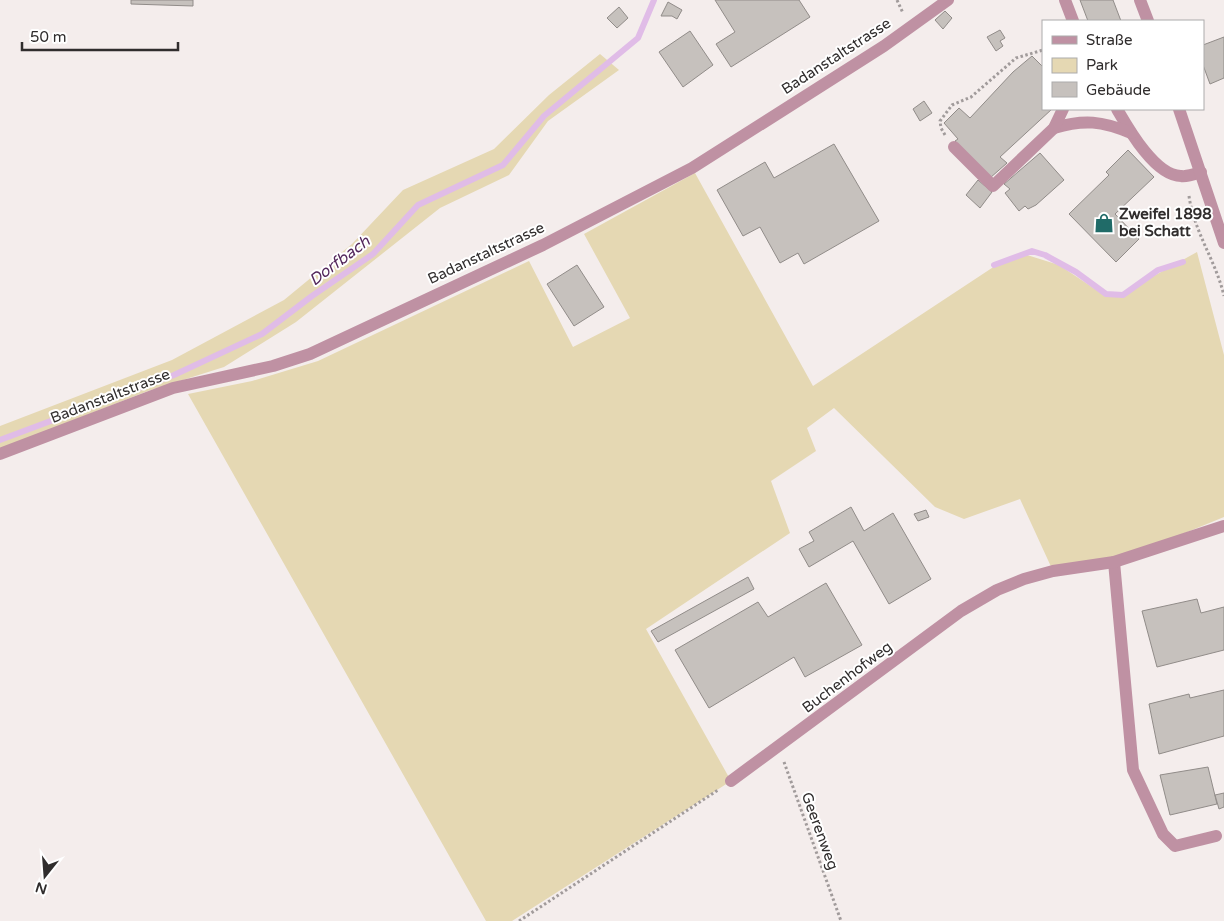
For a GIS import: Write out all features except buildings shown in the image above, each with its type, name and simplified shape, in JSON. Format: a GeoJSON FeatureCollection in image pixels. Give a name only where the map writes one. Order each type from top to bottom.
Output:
{"type":"FeatureCollection","features":[{"type":"Feature","properties":{"kind":"street","name":"Badanstaltstrasse"},"geometry":{"type":"LineString","coordinates":[[0,454],[173,388],[272,366],[310,354],[543,245],[692,168],[884,46],[948,0]]}},
{"type":"Feature","properties":{"kind":"street"},"geometry":{"type":"LineString","coordinates":[[1065,0],[1073,20]]}},
{"type":"Feature","properties":{"kind":"street"},"geometry":{"type":"LineString","coordinates":[[1140,0],[1148,20]]}},
{"type":"Feature","properties":{"kind":"street"},"geometry":{"type":"LineString","coordinates":[[954,147],[992,186],[1054,128],[1063,110]]}},
{"type":"Feature","properties":{"kind":"street"},"geometry":{"type":"LineString","coordinates":[[1118,110],[1131,133],[1146,151],[1170,173],[1180,176],[1201,172]]}},
{"type":"Feature","properties":{"kind":"street"},"geometry":{"type":"LineString","coordinates":[[1179,110],[1224,242]]}},
{"type":"Feature","properties":{"kind":"street"},"geometry":{"type":"LineString","coordinates":[[1054,128],[1076,122],[1098,122],[1131,133]]}},
{"type":"Feature","properties":{"kind":"street","name":"Buchenhofweg"},"geometry":{"type":"LineString","coordinates":[[731,781],[779,748],[961,611],[997,590],[1024,579],[1054,571],[1114,562],[1224,526]]}},
{"type":"Feature","properties":{"kind":"street"},"geometry":{"type":"LineString","coordinates":[[1114,562],[1133,770],[1162,834],[1175,846],[1216,836]]}},
{"type":"Feature","properties":{"kind":"path"},"geometry":{"type":"LineString","coordinates":[[897,0],[900,7]]}},
{"type":"Feature","properties":{"kind":"path"},"geometry":{"type":"LineString","coordinates":[[954,147],[941,128],[940,121],[944,113],[952,105],[971,96],[1016,58],[1042,50]]}},
{"type":"Feature","properties":{"kind":"path"},"geometry":{"type":"LineString","coordinates":[[1196,225],[1215,264],[1224,296]]}},
{"type":"Feature","properties":{"kind":"path","name":"Geerenweg"},"geometry":{"type":"LineString","coordinates":[[779,748],[841,921]]}},
{"type":"Feature","properties":{"kind":"path"},"geometry":{"type":"LineString","coordinates":[[519,921],[731,781]]}},
{"type":"Feature","properties":{"kind":"green space"},"geometry":{"type":"Polygon","coordinates":[[[600,54],[619,70],[548,121],[509,175],[440,208],[296,322],[224,367],[148,391],[0,449],[0,426],[172,360],[284,300],[352,244],[403,190],[494,149],[549,95],[600,54]]]}},
{"type":"Feature","properties":{"kind":"green space"},"geometry":{"type":"Polygon","coordinates":[[[695,173],[813,386],[1001,262],[1027,255],[1059,265],[1095,289],[1116,297],[1197,252],[1224,355],[1224,517],[1114,562],[1053,571],[1020,499],[964,519],[935,507],[834,408],[807,428],[816,451],[771,481],[790,533],[646,629],[731,781],[512,921],[486,921],[188,394],[252,381],[318,361],[529,261],[573,347],[630,318],[584,234],[695,173]]]}},
{"type":"Feature","properties":{"kind":"waterway","name":"Dorfbach"},"geometry":{"type":"LineString","coordinates":[[0,440],[174,375],[262,334],[312,296],[373,254],[418,205],[503,165],[544,116],[638,38],[654,0]]}},
{"type":"Feature","properties":{"kind":"waterway"},"geometry":{"type":"LineString","coordinates":[[994,265],[1032,251],[1045,255],[1076,272],[1106,294],[1123,295],[1158,270],[1183,262]]}},
{"type":"Feature","properties":{"kind":"place","name":"Zweifel 1898 bei Schatt"},"geometry":{"type":"Point","coordinates":[1104,223]}}]}
